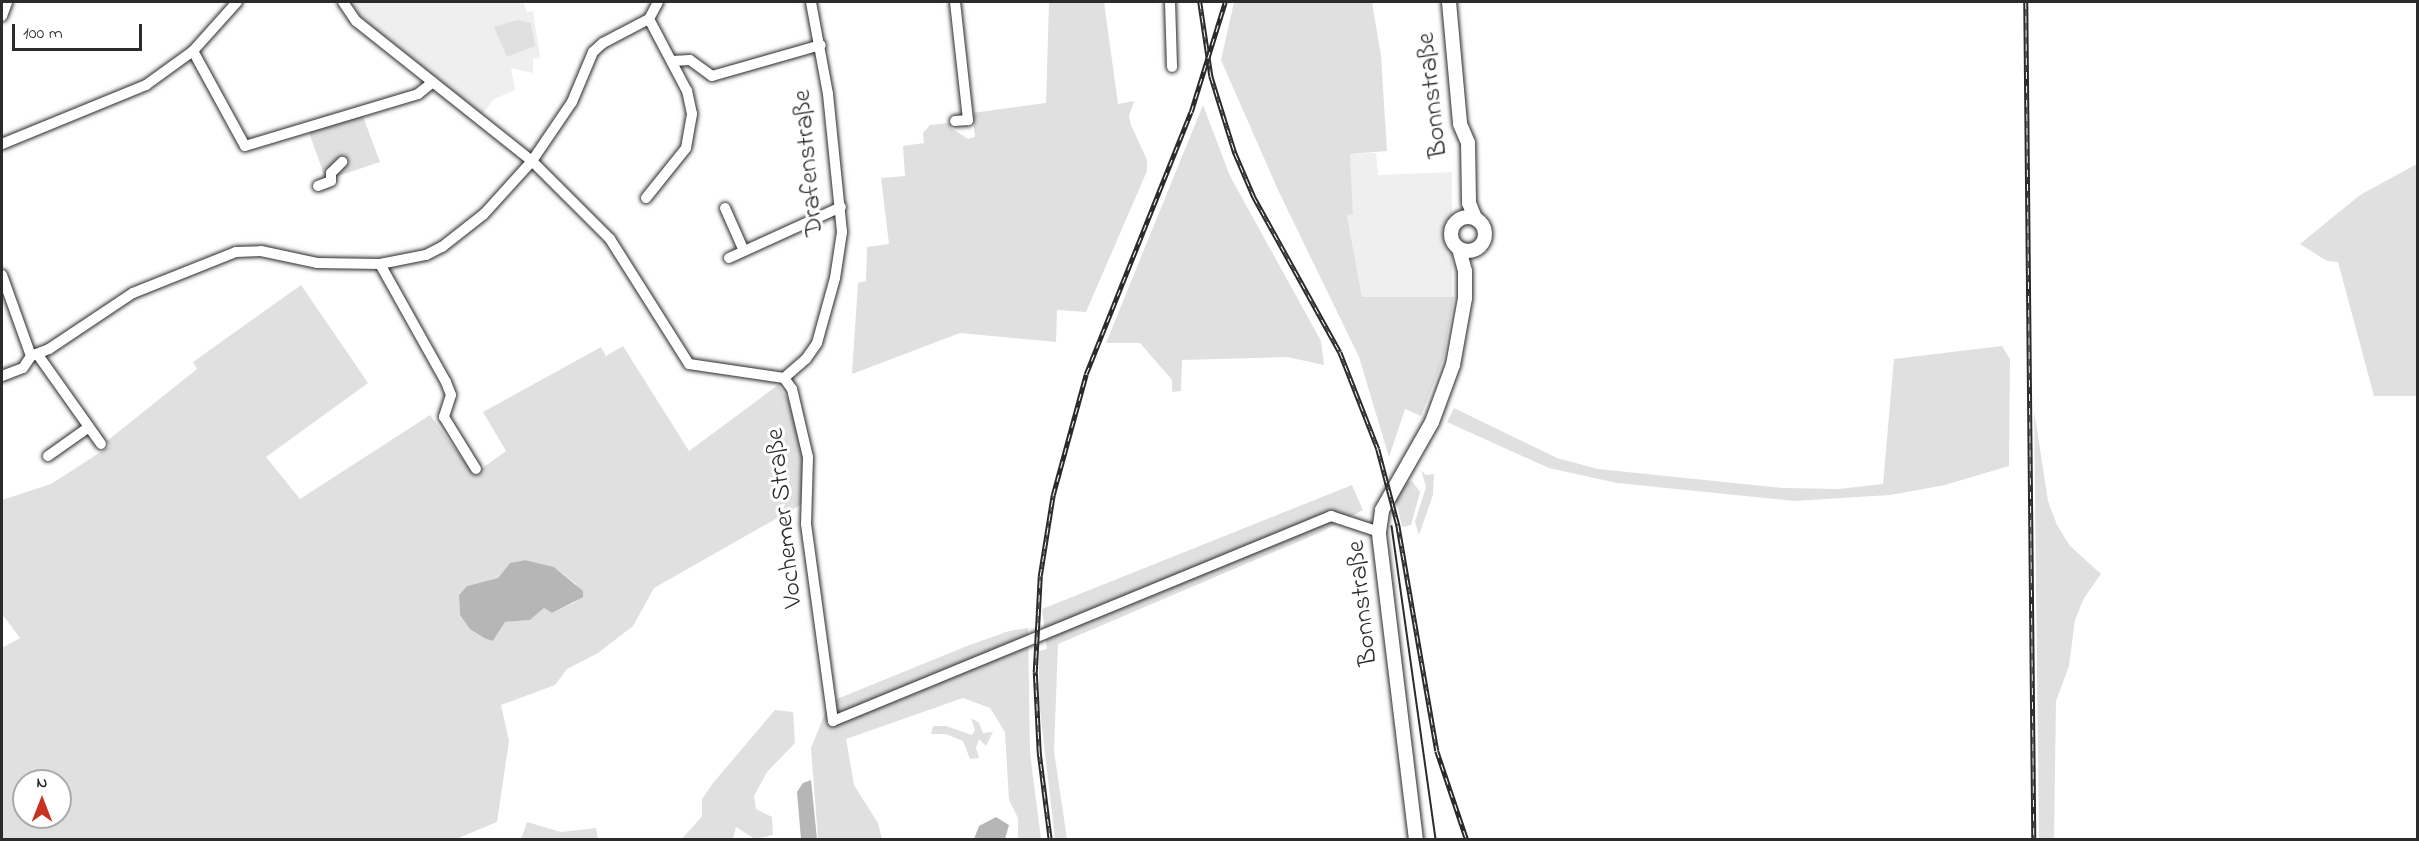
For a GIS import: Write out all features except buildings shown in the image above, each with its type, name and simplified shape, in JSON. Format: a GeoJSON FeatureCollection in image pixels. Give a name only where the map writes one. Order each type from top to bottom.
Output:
{"type":"FeatureCollection","features":[{"type":"Feature","properties":{"kind":"main road","name":"Bonnstraße"},"geometry":{"type":"LineString","coordinates":[[1449,2],[1460,124],[1468,143],[1467,183],[1474,218]]}},
{"type":"Feature","properties":{"kind":"main road","name":"Bonnstraße"},"geometry":{"type":"LineString","coordinates":[[1457,220],[1467,183]]}},
{"type":"Feature","properties":{"kind":"main road"},"geometry":{"type":"LineString","coordinates":[[1474,218],[1483,225],[1485,235],[1477,249],[1459,249],[1450,234],[1457,220],[1474,218]]}},
{"type":"Feature","properties":{"kind":"main road","name":"Bonnstraße"},"geometry":{"type":"LineString","coordinates":[[1459,249],[1465,271]]}},
{"type":"Feature","properties":{"kind":"main road","name":"Bonnstraße"},"geometry":{"type":"LineString","coordinates":[[1416,840],[1379,532],[1382,510],[1432,422],[1453,365],[1465,271],[1477,249]]}},
{"type":"Feature","properties":{"kind":"street"},"geometry":{"type":"LineString","coordinates":[[2,16],[7,2]]}},
{"type":"Feature","properties":{"kind":"street"},"geometry":{"type":"LineString","coordinates":[[2,144],[122,97],[146,85],[193,51],[237,2]]}},
{"type":"Feature","properties":{"kind":"street"},"geometry":{"type":"LineString","coordinates":[[343,2],[356,21],[532,161],[618,249],[689,364],[784,378]]}},
{"type":"Feature","properties":{"kind":"street"},"geometry":{"type":"LineString","coordinates":[[2,376],[23,368],[35,356],[133,293],[236,252],[261,251],[317,263],[381,264],[426,255],[458,237],[532,161],[572,102],[593,52],[603,42],[649,19],[658,2]]}},
{"type":"Feature","properties":{"kind":"street","name":"Drafenstraße"},"geometry":{"type":"LineString","coordinates":[[784,378],[806,359],[817,343],[838,262],[841,207],[821,45],[811,2]]}},
{"type":"Feature","properties":{"kind":"street"},"geometry":{"type":"LineString","coordinates":[[955,2],[968,120],[956,121]]}},
{"type":"Feature","properties":{"kind":"street"},"geometry":{"type":"LineString","coordinates":[[1170,2],[1172,67]]}},
{"type":"Feature","properties":{"kind":"street"},"geometry":{"type":"LineString","coordinates":[[646,198],[678,161],[692,126],[687,91],[649,19]]}},
{"type":"Feature","properties":{"kind":"street"},"geometry":{"type":"LineString","coordinates":[[672,61],[690,60],[712,76],[821,45]]}},
{"type":"Feature","properties":{"kind":"street"},"geometry":{"type":"LineString","coordinates":[[193,51],[244,146],[418,94],[433,82]]}},
{"type":"Feature","properties":{"kind":"street"},"geometry":{"type":"LineString","coordinates":[[318,186],[331,181],[331,173],[342,162]]}},
{"type":"Feature","properties":{"kind":"street"},"geometry":{"type":"LineString","coordinates":[[729,258],[841,207]]}},
{"type":"Feature","properties":{"kind":"street"},"geometry":{"type":"LineString","coordinates":[[725,208],[744,251]]}},
{"type":"Feature","properties":{"kind":"street"},"geometry":{"type":"LineString","coordinates":[[381,264],[446,382],[451,395],[444,417],[476,469]]}},
{"type":"Feature","properties":{"kind":"street"},"geometry":{"type":"LineString","coordinates":[[2,275],[35,356],[101,444]]}},
{"type":"Feature","properties":{"kind":"street","name":"Vochemer Straße"},"geometry":{"type":"LineString","coordinates":[[784,378],[792,389],[808,457],[806,524],[833,722],[1331,516],[1379,532]]}},
{"type":"Feature","properties":{"kind":"street"},"geometry":{"type":"LineString","coordinates":[[48,456],[89,427]]}},
{"type":"Feature","properties":{"kind":"shaded area"},"geometry":{"type":"Polygon","coordinates":[[[352,2],[523,2],[527,12],[533,11],[540,58],[533,59],[533,73],[511,68],[515,90],[494,99],[482,114],[360,17],[352,2]]]}},
{"type":"Feature","properties":{"kind":"shaded area"},"geometry":{"type":"Polygon","coordinates":[[[1049,2],[1104,2],[1118,104],[1134,101],[1129,116],[1147,160],[1147,171],[1086,312],[1057,310],[1056,342],[960,333],[852,374],[858,283],[866,281],[867,247],[889,244],[881,178],[905,176],[903,146],[924,143],[923,133],[930,125],[951,123],[951,128],[968,139],[975,137],[972,113],[1046,103],[1049,2]]]}},
{"type":"Feature","properties":{"kind":"shaded area"},"geometry":{"type":"Polygon","coordinates":[[[1234,2],[1372,2],[1381,56],[1387,151],[1350,154],[1353,214],[1347,215],[1362,297],[1454,297],[1443,360],[1421,416],[1405,409],[1389,457],[1359,357],[1278,190],[1221,60],[1234,2]]]}},
{"type":"Feature","properties":{"kind":"shaded area"},"geometry":{"type":"Polygon","coordinates":[[[517,20],[531,23],[535,46],[507,57],[494,27],[517,20]]]}},
{"type":"Feature","properties":{"kind":"shaded area"},"geometry":{"type":"Polygon","coordinates":[[[1203,105],[1230,176],[1321,341],[1324,365],[1287,357],[1182,360],[1181,391],[1172,392],[1172,380],[1140,343],[1106,343],[1203,105]]]}},
{"type":"Feature","properties":{"kind":"shaded area"},"geometry":{"type":"Polygon","coordinates":[[[362,114],[380,162],[326,180],[308,130],[362,114]]]}},
{"type":"Feature","properties":{"kind":"shaded area"},"geometry":{"type":"Polygon","coordinates":[[[1376,153],[1378,175],[1452,172],[1452,297],[1362,297],[1347,214],[1353,214],[1349,154],[1376,153]]]}},
{"type":"Feature","properties":{"kind":"shaded area"},"geometry":{"type":"Polygon","coordinates":[[[2417,164],[2417,396],[2374,396],[2338,262],[2327,261],[2300,244],[2360,195],[2417,164]]]}},
{"type":"Feature","properties":{"kind":"shaded area"},"geometry":{"type":"Polygon","coordinates":[[[301,285],[368,383],[266,457],[300,499],[430,415],[474,474],[506,451],[483,412],[601,347],[606,356],[623,346],[689,451],[778,385],[788,399],[804,457],[802,504],[654,588],[633,626],[598,653],[567,669],[555,685],[501,705],[509,741],[497,822],[456,839],[2,839],[2,648],[20,638],[2,614],[2,500],[51,484],[110,446],[107,441],[197,369],[193,362],[301,285]],[[525,560],[510,563],[498,578],[467,586],[459,595],[460,615],[471,629],[493,641],[505,622],[530,620],[544,608],[552,613],[575,602],[576,584],[554,567],[525,560]]]}},
{"type":"Feature","properties":{"kind":"shaded area"},"geometry":{"type":"Polygon","coordinates":[[[2002,346],[2010,359],[2009,466],[1945,485],[1890,495],[1794,501],[1617,483],[1549,468],[1447,422],[1454,408],[1557,458],[1598,469],[1783,488],[1839,489],[1883,484],[1894,359],[2002,346]]]}},
{"type":"Feature","properties":{"kind":"shaded area"},"geometry":{"type":"Polygon","coordinates":[[[2034,410],[2048,501],[2057,525],[2070,546],[2101,574],[2084,598],[2075,620],[2069,666],[2056,701],[2054,840],[2039,839],[2034,410]]]}},
{"type":"Feature","properties":{"kind":"shaded area"},"geometry":{"type":"Polygon","coordinates":[[[1421,470],[1426,475],[1434,474],[1433,495],[1419,535],[1415,522],[1426,487],[1421,470]]]}},
{"type":"Feature","properties":{"kind":"shaded area"},"geometry":{"type":"Polygon","coordinates":[[[1412,481],[1420,492],[1411,525],[1402,527],[1396,500],[1406,483],[1412,481]]]}},
{"type":"Feature","properties":{"kind":"shaded area"},"geometry":{"type":"Polygon","coordinates":[[[1352,485],[1363,510],[1321,532],[1058,644],[1054,751],[1067,839],[1055,839],[1039,702],[1039,651],[1047,649],[1042,609],[1352,485]]]}},
{"type":"Feature","properties":{"kind":"shaded area"},"geometry":{"type":"Polygon","coordinates":[[[525,560],[554,567],[583,591],[583,597],[552,613],[544,608],[530,620],[505,622],[493,641],[470,629],[460,615],[459,595],[467,586],[498,578],[510,563],[525,560]]]}},
{"type":"Feature","properties":{"kind":"shaded area"},"geometry":{"type":"Polygon","coordinates":[[[1028,628],[1030,753],[1041,839],[1018,839],[1018,818],[1009,800],[1005,732],[990,708],[963,698],[846,739],[854,785],[878,823],[882,839],[818,839],[811,748],[826,711],[837,699],[967,646],[1009,631],[1028,628]]]}},
{"type":"Feature","properties":{"kind":"shaded area"},"geometry":{"type":"Polygon","coordinates":[[[775,710],[793,712],[795,743],[767,772],[754,796],[756,809],[772,817],[773,835],[755,839],[736,827],[733,839],[682,839],[702,816],[702,799],[713,783],[775,710]]]}},
{"type":"Feature","properties":{"kind":"shaded area"},"geometry":{"type":"Polygon","coordinates":[[[971,718],[979,723],[983,733],[993,732],[986,746],[979,739],[976,748],[979,758],[970,759],[963,741],[946,734],[931,734],[933,726],[946,726],[972,735],[975,730],[971,718]]]}},
{"type":"Feature","properties":{"kind":"shaded area"},"geometry":{"type":"Polygon","coordinates":[[[811,780],[817,839],[801,839],[797,792],[803,783],[811,780]]]}},
{"type":"Feature","properties":{"kind":"shaded area"},"geometry":{"type":"Polygon","coordinates":[[[996,817],[1009,825],[1005,839],[974,839],[979,826],[996,817]]]}},
{"type":"Feature","properties":{"kind":"shaded area"},"geometry":{"type":"Polygon","coordinates":[[[527,822],[561,832],[596,828],[598,839],[521,839],[527,822]]]}},
{"type":"Feature","properties":{"kind":"tram line"},"geometry":{"type":"LineString","coordinates":[[1392,526],[1436,840]]}},
{"type":"Feature","properties":{"kind":"railway"},"geometry":{"type":"LineString","coordinates":[[1200,2],[1211,76],[1235,153],[1254,197],[1340,352],[1378,449],[1398,525],[1437,751],[1467,840]]}},
{"type":"Feature","properties":{"kind":"railway"},"geometry":{"type":"LineString","coordinates":[[1050,840],[1039,753],[1035,672],[1040,576],[1053,495],[1086,374],[1191,112],[1225,2]]}},
{"type":"Feature","properties":{"kind":"railway"},"geometry":{"type":"LineString","coordinates":[[2026,2],[2034,840]]}}]}
